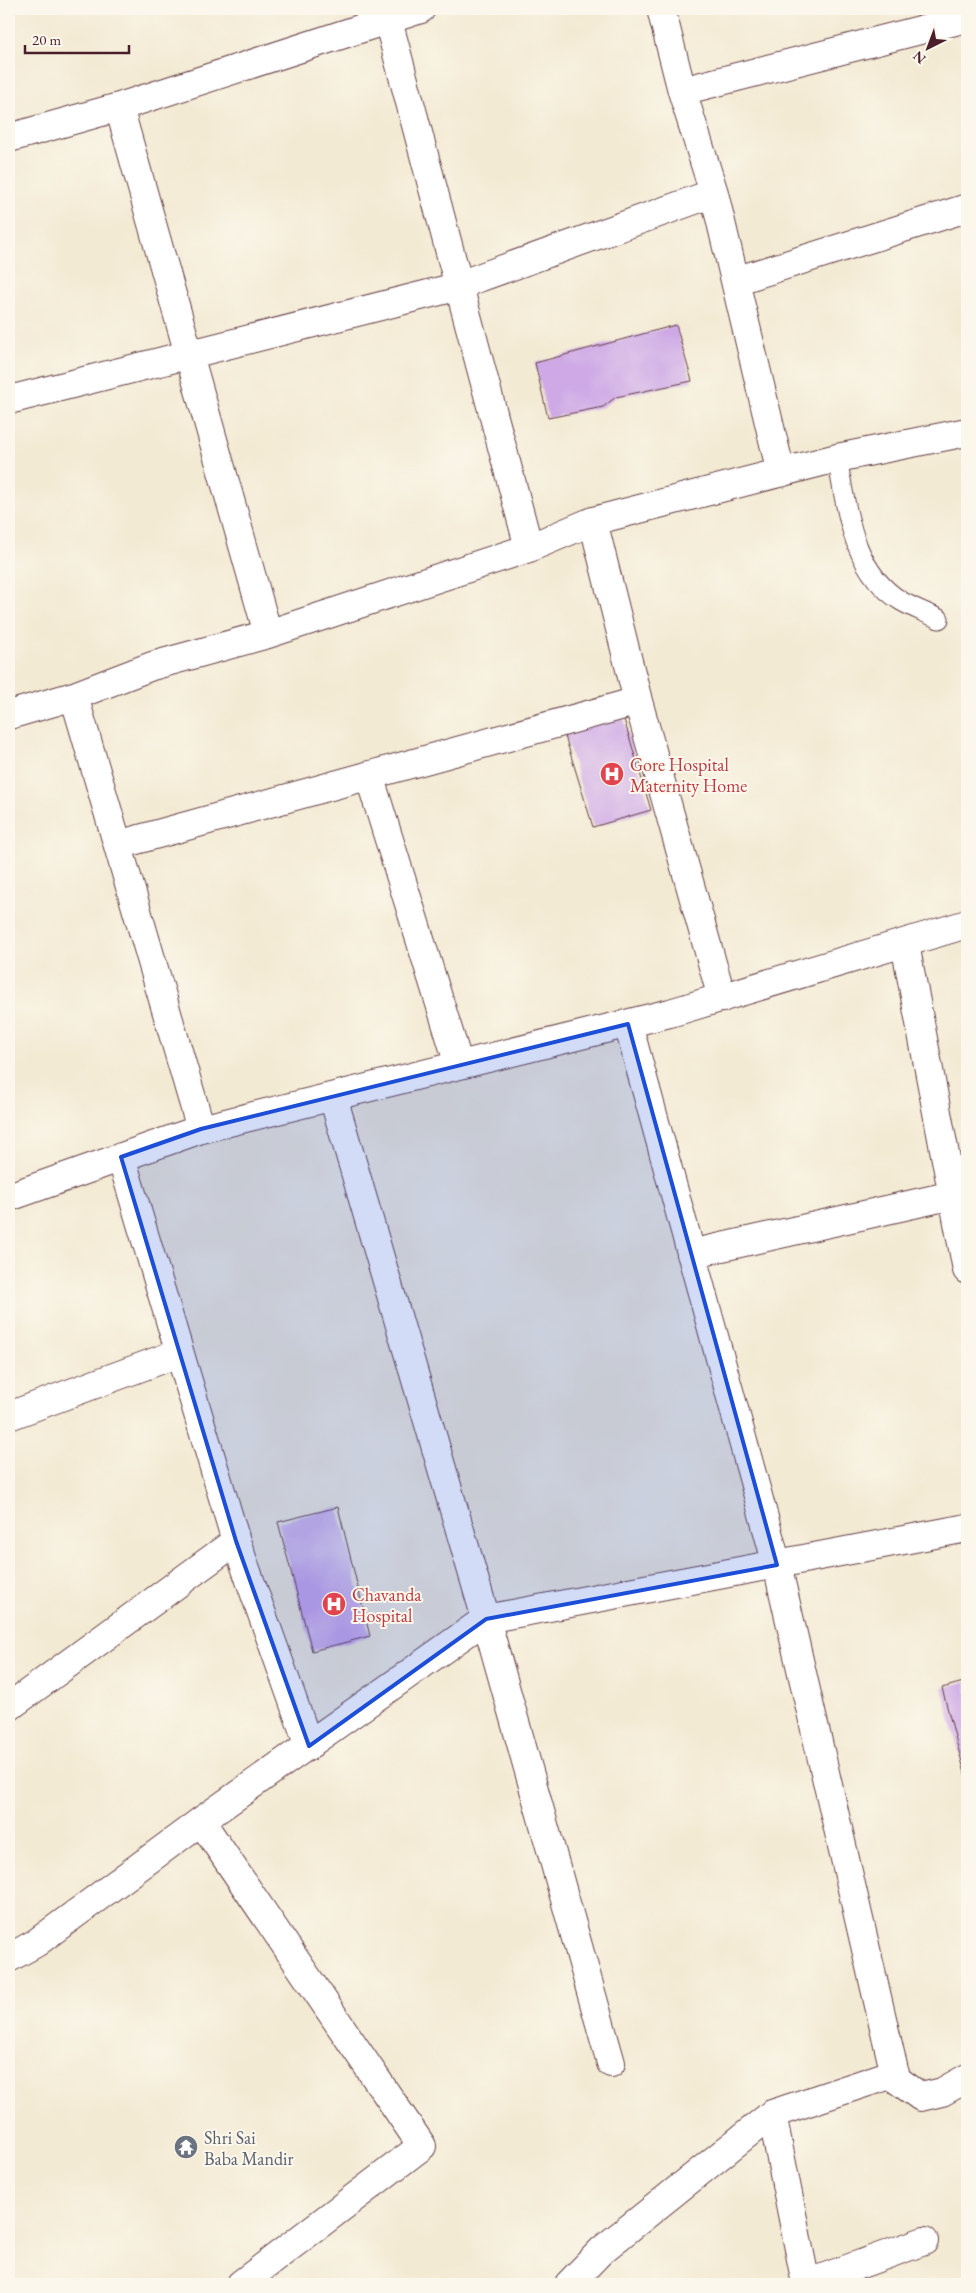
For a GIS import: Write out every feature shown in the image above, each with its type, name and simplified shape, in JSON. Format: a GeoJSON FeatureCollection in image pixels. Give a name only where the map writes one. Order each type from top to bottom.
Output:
{"type":"FeatureCollection","features":[{"type":"Feature","properties":{"kind":"street"},"geometry":{"type":"LineString","coordinates":[[9,138],[119,107],[386,14],[422,9]]}},
{"type":"Feature","properties":{"kind":"street"},"geometry":{"type":"LineString","coordinates":[[661,9],[682,91],[714,193],[781,473]]}},
{"type":"Feature","properties":{"kind":"street"},"geometry":{"type":"LineString","coordinates":[[386,14],[529,548]]}},
{"type":"Feature","properties":{"kind":"street"},"geometry":{"type":"LineString","coordinates":[[682,91],[967,18]]}},
{"type":"Feature","properties":{"kind":"street"},"geometry":{"type":"LineString","coordinates":[[119,107],[268,634]]}},
{"type":"Feature","properties":{"kind":"street"},"geometry":{"type":"LineString","coordinates":[[9,400],[458,285],[714,193]]}},
{"type":"Feature","properties":{"kind":"street"},"geometry":{"type":"LineString","coordinates":[[735,281],[967,208]]}},
{"type":"Feature","properties":{"kind":"street"},"geometry":{"type":"LineString","coordinates":[[9,715],[74,696],[152,666],[268,634],[529,548],[593,521],[837,458],[967,432]]}},
{"type":"Feature","properties":{"kind":"street"},"geometry":{"type":"LineString","coordinates":[[593,521],[638,701],[722,998]]}},
{"type":"Feature","properties":{"kind":"street"},"geometry":{"type":"LineString","coordinates":[[74,696],[202,1129]]}},
{"type":"Feature","properties":{"kind":"street"},"geometry":{"type":"LineString","coordinates":[[118,845],[638,701]]}},
{"type":"Feature","properties":{"kind":"street"},"geometry":{"type":"LineString","coordinates":[[369,775],[459,1066]]}},
{"type":"Feature","properties":{"kind":"street"},"geometry":{"type":"LineString","coordinates":[[9,1197],[202,1129],[628,1024],[722,998],[967,924]]}},
{"type":"Feature","properties":{"kind":"street"},"geometry":{"type":"LineString","coordinates":[[905,944],[967,1270]]}},
{"type":"Feature","properties":{"kind":"street"},"geometry":{"type":"LineString","coordinates":[[628,1024],[777,1565],[896,2080],[921,2097],[942,2092],[967,2078]]}},
{"type":"Feature","properties":{"kind":"street"},"geometry":{"type":"LineString","coordinates":[[332,1097],[486,1619],[611,2063]]}},
{"type":"Feature","properties":{"kind":"street"},"geometry":{"type":"LineString","coordinates":[[121,1157],[236,1540],[309,1746]]}},
{"type":"Feature","properties":{"kind":"street"},"geometry":{"type":"LineString","coordinates":[[691,1254],[953,1195]]}},
{"type":"Feature","properties":{"kind":"street"},"geometry":{"type":"LineString","coordinates":[[9,1416],[180,1353]]}},
{"type":"Feature","properties":{"kind":"street"},"geometry":{"type":"LineString","coordinates":[[9,1958],[36,1942],[201,1821],[486,1619],[967,1528]]}},
{"type":"Feature","properties":{"kind":"street"},"geometry":{"type":"LineString","coordinates":[[9,1707],[236,1540]]}},
{"type":"Feature","properties":{"kind":"street"},"geometry":{"type":"LineString","coordinates":[[201,1821],[422,2146],[241,2284]]}},
{"type":"Feature","properties":{"kind":"street"},"geometry":{"type":"LineString","coordinates":[[569,2284],[602,2250],[772,2114],[895,2073]]}},
{"type":"Feature","properties":{"kind":"street"},"geometry":{"type":"LineString","coordinates":[[772,2114],[806,2284],[924,2241]]}},
{"type":"Feature","properties":{"kind":"lane"},"geometry":{"type":"LineString","coordinates":[[837,458],[852,532],[869,570],[883,588],[901,601],[939,619]]}},
{"type":"Feature","properties":{"kind":"highlighted area"},"geometry":{"type":"Polygon","coordinates":[[[628,1024],[777,1565],[486,1619],[309,1746],[236,1541],[121,1157],[201,1129],[628,1024]]]}},
{"type":"Feature","properties":{"kind":"building"},"geometry":{"type":"Polygon","coordinates":[[[676,325],[692,381],[616,397],[603,407],[548,418],[535,363],[676,325]]]}},
{"type":"Feature","properties":{"kind":"building"},"geometry":{"type":"Polygon","coordinates":[[[623,716],[651,810],[593,827],[564,733],[623,716]]]}},
{"type":"Feature","properties":{"kind":"building"},"geometry":{"type":"Polygon","coordinates":[[[338,1507],[370,1636],[312,1651],[278,1522],[338,1507]]]}},
{"type":"Feature","properties":{"kind":"building"},"geometry":{"type":"Polygon","coordinates":[[[967,1681],[967,1781],[942,1688],[967,1681]]]}},
{"type":"Feature","properties":{"kind":"place","name":"Gore Hospital Maternity Home"},"geometry":{"type":"Point","coordinates":[612,774]}},
{"type":"Feature","properties":{"kind":"place","name":"Chavanda Hospital"},"geometry":{"type":"Point","coordinates":[334,1604]}},
{"type":"Feature","properties":{"kind":"place","name":"Shri Sai Baba Mandir"},"geometry":{"type":"Point","coordinates":[186,2147]}}]}
